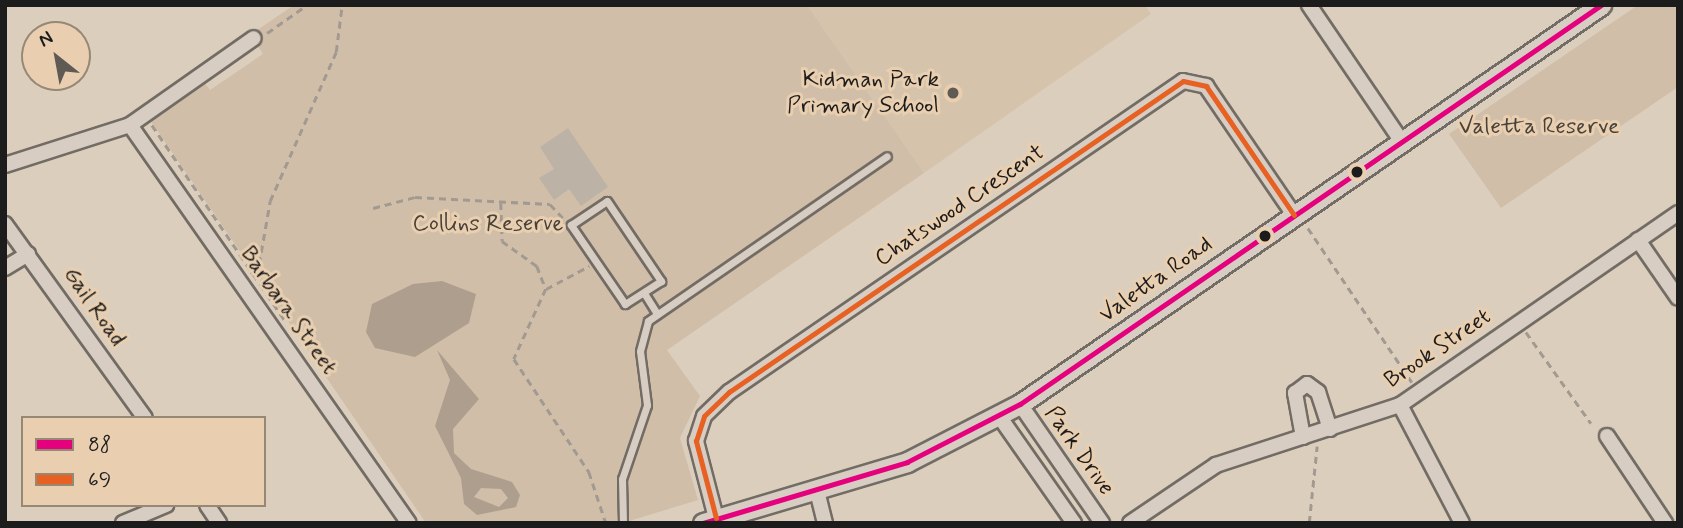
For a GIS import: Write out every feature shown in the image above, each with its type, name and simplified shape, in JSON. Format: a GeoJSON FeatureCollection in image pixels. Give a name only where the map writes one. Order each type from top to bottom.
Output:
{"type":"FeatureCollection","features":[{"type":"Feature","properties":{"kind":"street"},"geometry":{"type":"LineString","coordinates":[[1309,5],[1402,142]]}},
{"type":"Feature","properties":{"kind":"street","name":"Valetta Road"},"geometry":{"type":"LineString","coordinates":[[709,521],[907,462],[1020,404],[1301,222],[1402,142],[1601,5]]}},
{"type":"Feature","properties":{"kind":"street"},"geometry":{"type":"LineString","coordinates":[[5,165],[130,125],[254,37]]}},
{"type":"Feature","properties":{"kind":"street","name":"Chatswood Crescent"},"geometry":{"type":"LineString","coordinates":[[709,521],[696,441],[704,416],[729,392],[1183,81],[1206,86],[1301,222]]}},
{"type":"Feature","properties":{"kind":"street","name":"Barbara Street"},"geometry":{"type":"LineString","coordinates":[[130,125],[409,523]]}},
{"type":"Feature","properties":{"kind":"street","name":"Brook Street"},"geometry":{"type":"LineString","coordinates":[[1130,523],[1216,465],[1400,405],[1678,213]]}},
{"type":"Feature","properties":{"kind":"street","name":"Gail Road"},"geometry":{"type":"LineString","coordinates":[[5,224],[144,416]]}},
{"type":"Feature","properties":{"kind":"street"},"geometry":{"type":"LineString","coordinates":[[1638,240],[1678,298]]}},
{"type":"Feature","properties":{"kind":"street"},"geometry":{"type":"LineString","coordinates":[[5,268],[29,254]]}},
{"type":"Feature","properties":{"kind":"street"},"geometry":{"type":"LineString","coordinates":[[1303,437],[1295,393],[1307,384],[1318,392],[1324,431]]}},
{"type":"Feature","properties":{"kind":"street","name":"Park Drive"},"geometry":{"type":"LineString","coordinates":[[1020,404],[1102,523]]}},
{"type":"Feature","properties":{"kind":"street"},"geometry":{"type":"LineString","coordinates":[[1400,405],[1462,523]]}},
{"type":"Feature","properties":{"kind":"street","name":"Park Drive"},"geometry":{"type":"LineString","coordinates":[[999,416],[1074,523]]}},
{"type":"Feature","properties":{"kind":"street"},"geometry":{"type":"LineString","coordinates":[[1607,436],[1665,523]]}},
{"type":"Feature","properties":{"kind":"street"},"geometry":{"type":"LineString","coordinates":[[817,491],[825,523]]}},
{"type":"Feature","properties":{"kind":"street"},"geometry":{"type":"LineString","coordinates":[[123,523],[161,507]]}},
{"type":"Feature","properties":{"kind":"street"},"geometry":{"type":"LineString","coordinates":[[208,507],[219,523]]}},
{"type":"Feature","properties":{"kind":"lane"},"geometry":{"type":"LineString","coordinates":[[623,523],[622,479],[647,405],[641,335],[657,314],[887,156]]}},
{"type":"Feature","properties":{"kind":"lane"},"geometry":{"type":"LineString","coordinates":[[607,201],[661,281],[625,304],[571,225],[607,201]]}},
{"type":"Feature","properties":{"kind":"lane"},"geometry":{"type":"LineString","coordinates":[[643,293],[657,314]]}},
{"type":"Feature","properties":{"kind":"path"},"geometry":{"type":"LineString","coordinates":[[254,37],[307,5]]}},
{"type":"Feature","properties":{"kind":"path"},"geometry":{"type":"LineString","coordinates":[[240,282],[253,273],[270,201],[336,52],[342,5]]}},
{"type":"Feature","properties":{"kind":"path"},"geometry":{"type":"LineString","coordinates":[[150,122],[253,273]]}},
{"type":"Feature","properties":{"kind":"path"},"geometry":{"type":"LineString","coordinates":[[373,208],[415,197],[550,204],[571,225]]}},
{"type":"Feature","properties":{"kind":"path"},"geometry":{"type":"LineString","coordinates":[[501,203],[502,242],[537,266],[546,289]]}},
{"type":"Feature","properties":{"kind":"path"},"geometry":{"type":"LineString","coordinates":[[1301,222],[1419,391]]}},
{"type":"Feature","properties":{"kind":"path"},"geometry":{"type":"LineString","coordinates":[[590,265],[546,289],[514,359],[589,472],[606,523]]}},
{"type":"Feature","properties":{"kind":"path"},"geometry":{"type":"LineString","coordinates":[[1518,322],[1591,423]]}},
{"type":"Feature","properties":{"kind":"path"},"geometry":{"type":"LineString","coordinates":[[1309,523],[1324,431]]}},
{"type":"Feature","properties":{"kind":"shaded area","name":"Kidman Park Primary School"},"geometry":{"type":"Polygon","coordinates":[[[807,5],[1145,5],[1151,14],[924,173],[807,5]]]}},
{"type":"Feature","properties":{"kind":"shaded area"},"geometry":{"type":"Polygon","coordinates":[[[442,281],[476,294],[469,323],[415,357],[375,348],[366,332],[372,304],[413,284],[442,281]]]}},
{"type":"Feature","properties":{"kind":"shaded area"},"geometry":{"type":"Polygon","coordinates":[[[437,350],[479,399],[453,429],[454,453],[471,469],[512,482],[520,495],[516,507],[477,515],[464,504],[461,478],[435,426],[450,380],[437,350]],[[481,488],[474,497],[499,507],[508,498],[501,489],[481,488]]]}},
{"type":"Feature","properties":{"kind":"green space","name":"Collins Reserve"},"geometry":{"type":"Polygon","coordinates":[[[294,5],[807,5],[924,173],[667,350],[700,396],[680,438],[698,500],[623,523],[426,523],[150,120],[204,82],[210,90],[263,54],[250,35],[294,5]]]}},
{"type":"Feature","properties":{"kind":"green space","name":"Valetta Reserve"},"geometry":{"type":"Polygon","coordinates":[[[1638,5],[1678,5],[1678,87],[1501,208],[1449,134],[1638,5]]]}},
{"type":"Feature","properties":{"kind":"building"},"geometry":{"type":"Polygon","coordinates":[[[568,128],[608,187],[581,206],[569,189],[554,200],[539,178],[554,169],[540,147],[568,128]]]}},
{"type":"Feature","properties":{"kind":"transit line","name":"88"},"geometry":{"type":"LineString","coordinates":[[703,523],[907,462],[1020,404],[1601,5]]}},
{"type":"Feature","properties":{"kind":"transit line","name":"69"},"geometry":{"type":"LineString","coordinates":[[716,518],[696,441],[704,416],[729,392],[1183,81],[1206,86],[1294,215]]}},
{"type":"Feature","properties":{"kind":"place","name":"Kidman Park Primary School"},"geometry":{"type":"Point","coordinates":[953,93]}}]}
